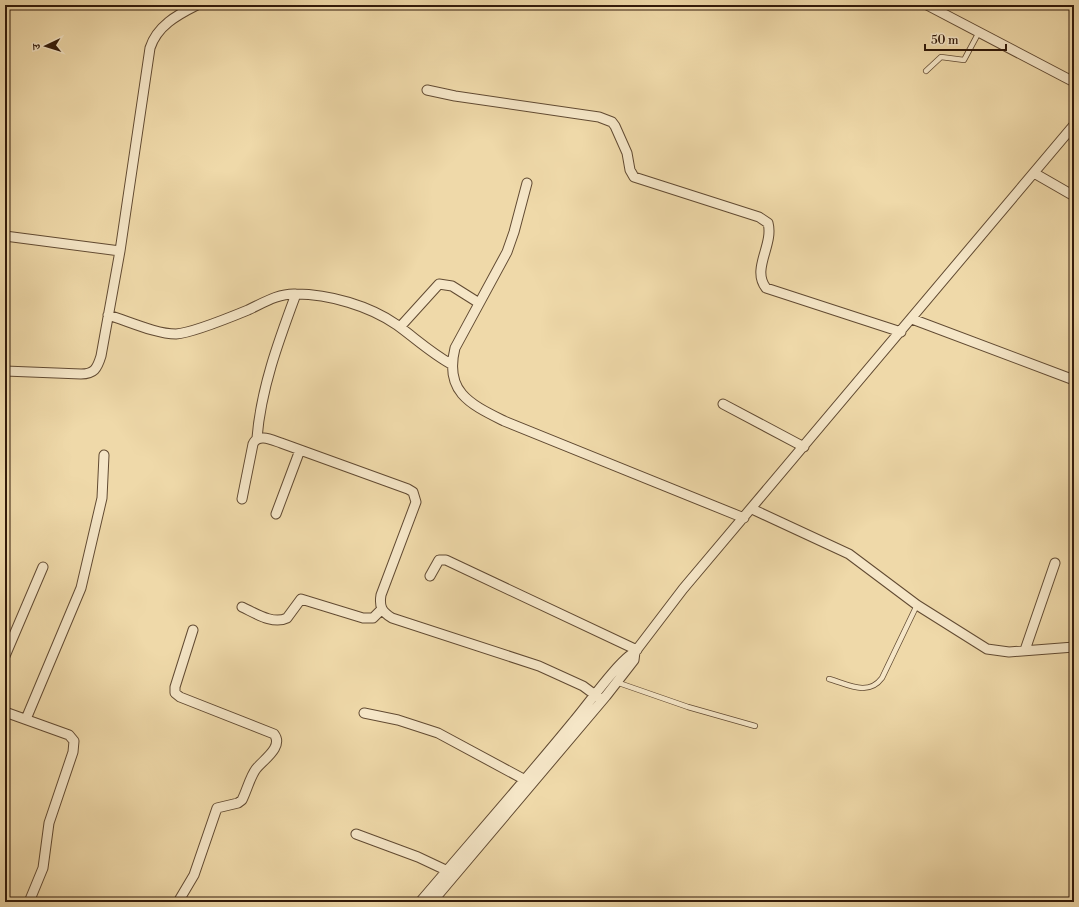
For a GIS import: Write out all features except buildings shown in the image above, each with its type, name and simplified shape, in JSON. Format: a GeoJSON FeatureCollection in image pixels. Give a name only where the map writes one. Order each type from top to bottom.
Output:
{"type":"FeatureCollection","features":[{"type":"Feature","properties":{"kind":"street"},"geometry":{"type":"LineString","coordinates":[[5,371],[90,374],[96,370],[99,364],[120,250],[150,48],[154,38],[169,22],[197,5]]}},
{"type":"Feature","properties":{"kind":"street"},"geometry":{"type":"LineString","coordinates":[[928,5],[1074,82]]}},
{"type":"Feature","properties":{"kind":"street"},"geometry":{"type":"LineString","coordinates":[[427,90],[455,96],[608,119],[615,126],[627,153],[630,170],[634,177],[759,217],[768,224],[769,235],[760,271],[760,281],[766,288],[901,332]]}},
{"type":"Feature","properties":{"kind":"street"},"geometry":{"type":"LineString","coordinates":[[420,902],[451,872],[529,782],[599,697],[629,655],[636,651],[683,589],[752,509],[1074,125]]}},
{"type":"Feature","properties":{"kind":"street"},"geometry":{"type":"LineString","coordinates":[[1034,173],[1074,196]]}},
{"type":"Feature","properties":{"kind":"street"},"geometry":{"type":"LineString","coordinates":[[527,184],[514,232],[506,252],[460,336],[451,364],[453,379],[457,388],[468,399],[488,413],[744,518]]}},
{"type":"Feature","properties":{"kind":"street"},"geometry":{"type":"LineString","coordinates":[[5,236],[120,250]]}},
{"type":"Feature","properties":{"kind":"street"},"geometry":{"type":"LineString","coordinates":[[400,327],[439,284],[452,286],[479,303]]}},
{"type":"Feature","properties":{"kind":"street"},"geometry":{"type":"LineString","coordinates":[[108,315],[163,332],[176,334],[198,328],[284,295],[296,294],[350,302],[375,312],[400,327],[426,348],[451,364]]}},
{"type":"Feature","properties":{"kind":"street"},"geometry":{"type":"LineString","coordinates":[[242,499],[253,444],[257,438],[262,399],[281,333],[296,294]]}},
{"type":"Feature","properties":{"kind":"street"},"geometry":{"type":"LineString","coordinates":[[912,319],[1074,380]]}},
{"type":"Feature","properties":{"kind":"street"},"geometry":{"type":"LineString","coordinates":[[723,404],[804,447]]}},
{"type":"Feature","properties":{"kind":"street"},"geometry":{"type":"LineString","coordinates":[[257,438],[265,438],[408,488],[415,495],[416,502],[414,509],[381,595],[381,610],[392,618],[539,666],[566,678],[599,697]]}},
{"type":"Feature","properties":{"kind":"street"},"geometry":{"type":"LineString","coordinates":[[276,514],[300,450]]}},
{"type":"Feature","properties":{"kind":"street"},"geometry":{"type":"LineString","coordinates":[[26,719],[64,633],[81,588],[102,498],[104,455]]}},
{"type":"Feature","properties":{"kind":"street"},"geometry":{"type":"LineString","coordinates":[[752,509],[849,554],[916,605],[987,649],[997,652],[1074,647]]}},
{"type":"Feature","properties":{"kind":"street"},"geometry":{"type":"LineString","coordinates":[[430,576],[439,560],[446,560],[636,651]]}},
{"type":"Feature","properties":{"kind":"street"},"geometry":{"type":"LineString","coordinates":[[1025,650],[1055,563]]}},
{"type":"Feature","properties":{"kind":"street"},"geometry":{"type":"LineString","coordinates":[[5,656],[43,567]]}},
{"type":"Feature","properties":{"kind":"street"},"geometry":{"type":"LineString","coordinates":[[242,607],[268,618],[278,620],[287,618],[301,599],[363,618],[373,618],[381,610]]}},
{"type":"Feature","properties":{"kind":"street"},"geometry":{"type":"LineString","coordinates":[[178,902],[194,875],[217,808],[238,803],[242,800],[256,769],[267,760],[277,742],[277,738],[274,734],[180,697],[175,693],[175,686],[193,630]]}},
{"type":"Feature","properties":{"kind":"street"},"geometry":{"type":"LineString","coordinates":[[599,697],[616,682],[634,660],[636,651]]}},
{"type":"Feature","properties":{"kind":"street"},"geometry":{"type":"LineString","coordinates":[[5,712],[69,736],[72,738],[74,745],[50,823],[43,868],[29,902]]}},
{"type":"Feature","properties":{"kind":"street"},"geometry":{"type":"LineString","coordinates":[[364,713],[398,720],[438,733],[529,782]]}},
{"type":"Feature","properties":{"kind":"street"},"geometry":{"type":"LineString","coordinates":[[356,834],[418,857],[451,872]]}},
{"type":"Feature","properties":{"kind":"street"},"geometry":{"type":"LineString","coordinates":[[432,902],[451,872]]}},
{"type":"Feature","properties":{"kind":"lane"},"geometry":{"type":"LineString","coordinates":[[926,71],[941,57],[964,60],[980,32]]}},
{"type":"Feature","properties":{"kind":"lane"},"geometry":{"type":"LineString","coordinates":[[829,679],[864,689],[874,687],[882,678],[916,605]]}},
{"type":"Feature","properties":{"kind":"lane"},"geometry":{"type":"LineString","coordinates":[[616,682],[688,706],[756,726]]}}]}
